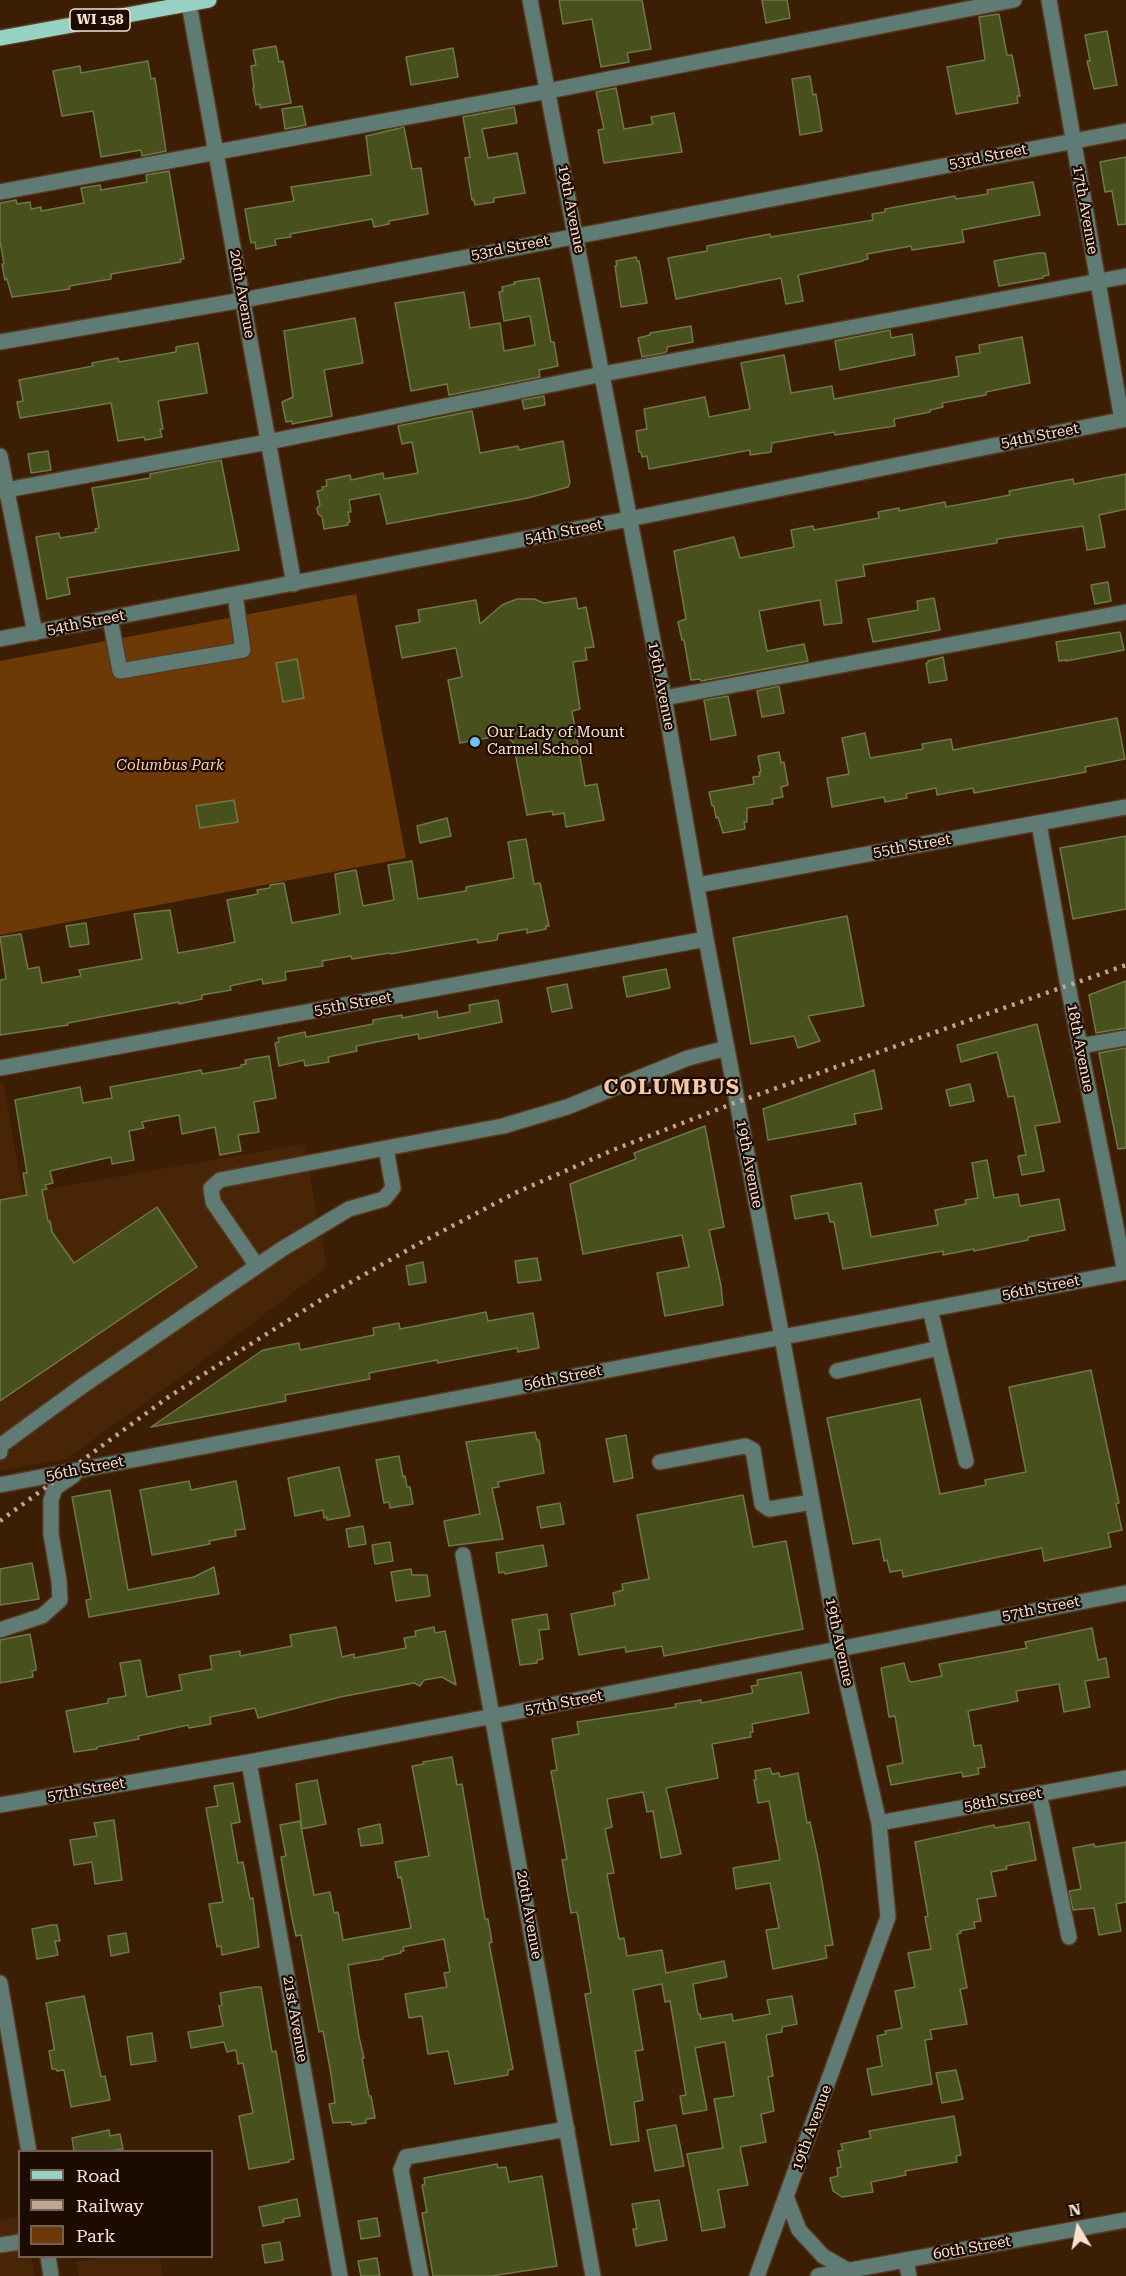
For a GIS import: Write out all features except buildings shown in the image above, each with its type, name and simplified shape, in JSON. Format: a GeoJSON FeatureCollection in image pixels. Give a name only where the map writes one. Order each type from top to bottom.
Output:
{"type":"FeatureCollection","features":[{"type":"Feature","properties":{"kind":"main road","name":"WI 158"},"geometry":{"type":"LineString","coordinates":[[0,38],[200,1]]}},
{"type":"Feature","properties":{"kind":"street","name":"19th Avenue"},"geometry":{"type":"LineString","coordinates":[[530,0],[664,698],[706,939],[839,1649],[879,1823],[888,1917],[757,2276]]}},
{"type":"Feature","properties":{"kind":"street"},"geometry":{"type":"LineString","coordinates":[[0,192],[548,91],[1014,0]]}},
{"type":"Feature","properties":{"kind":"street","name":"17th Avenue"},"geometry":{"type":"LineString","coordinates":[[1049,0],[1124,419]]}},
{"type":"Feature","properties":{"kind":"street","name":"20th Avenue"},"geometry":{"type":"LineString","coordinates":[[200,1],[216,152],[294,584]]}},
{"type":"Feature","properties":{"kind":"street","name":"53rd Street"},"geometry":{"type":"LineString","coordinates":[[0,342],[243,300],[1126,131]]}},
{"type":"Feature","properties":{"kind":"street"},"geometry":{"type":"LineString","coordinates":[[3,490],[268,442],[603,374],[1126,276]]}},
{"type":"Feature","properties":{"kind":"street","name":"54th Street"},"geometry":{"type":"LineString","coordinates":[[0,639],[629,519],[1124,419]]}},
{"type":"Feature","properties":{"kind":"street"},"geometry":{"type":"LineString","coordinates":[[0,456],[3,490],[34,633]]}},
{"type":"Feature","properties":{"kind":"street"},"geometry":{"type":"LineString","coordinates":[[110,618],[120,671],[243,650],[235,595]]}},
{"type":"Feature","properties":{"kind":"street"},"geometry":{"type":"LineString","coordinates":[[664,698],[1126,612]]}},
{"type":"Feature","properties":{"kind":"street","name":"55th Street"},"geometry":{"type":"LineString","coordinates":[[698,885],[1126,807]]}},
{"type":"Feature","properties":{"kind":"street","name":"18th Avenue"},"geometry":{"type":"LineString","coordinates":[[1039,824],[1080,1046],[1126,1272]]}},
{"type":"Feature","properties":{"kind":"street","name":"55th Street"},"geometry":{"type":"LineString","coordinates":[[0,1068],[706,939]]}},
{"type":"Feature","properties":{"kind":"street"},"geometry":{"type":"LineString","coordinates":[[1080,1046],[1126,1038]]}},
{"type":"Feature","properties":{"kind":"street"},"geometry":{"type":"LineString","coordinates":[[257,1266],[213,1202],[211,1188],[220,1180],[503,1126],[567,1107],[688,1058],[727,1048]]}},
{"type":"Feature","properties":{"kind":"street"},"geometry":{"type":"LineString","coordinates":[[0,1452],[0,1446],[78,1389],[282,1249],[349,1209],[384,1199],[393,1188],[386,1148]]}},
{"type":"Feature","properties":{"kind":"street","name":"56th Street"},"geometry":{"type":"LineString","coordinates":[[0,1485],[1126,1272]]}},
{"type":"Feature","properties":{"kind":"street"},"geometry":{"type":"LineString","coordinates":[[930,1309],[966,1461]]}},
{"type":"Feature","properties":{"kind":"street"},"geometry":{"type":"LineString","coordinates":[[837,1371],[939,1348]]}},
{"type":"Feature","properties":{"kind":"street"},"geometry":{"type":"LineString","coordinates":[[660,1462],[745,1446],[753,1450],[762,1504],[769,1509],[812,1502]]}},
{"type":"Feature","properties":{"kind":"street"},"geometry":{"type":"LineString","coordinates":[[0,1630],[42,1616],[60,1600],[51,1534],[51,1500],[55,1488],[74,1475],[75,1471]]}},
{"type":"Feature","properties":{"kind":"street","name":"20th Avenue"},"geometry":{"type":"LineString","coordinates":[[463,1555],[494,1716],[593,2276]]}},
{"type":"Feature","properties":{"kind":"street","name":"57th Street"},"geometry":{"type":"LineString","coordinates":[[0,1805],[249,1762],[494,1716],[1126,1593]]}},
{"type":"Feature","properties":{"kind":"street","name":"21st Avenue"},"geometry":{"type":"LineString","coordinates":[[249,1762],[340,2276]]}},
{"type":"Feature","properties":{"kind":"street","name":"58th Street"},"geometry":{"type":"LineString","coordinates":[[879,1823],[1126,1778]]}},
{"type":"Feature","properties":{"kind":"street"},"geometry":{"type":"LineString","coordinates":[[1039,1794],[1069,1937]]}},
{"type":"Feature","properties":{"kind":"street"},"geometry":{"type":"LineString","coordinates":[[0,1983],[29,2150]]}},
{"type":"Feature","properties":{"kind":"street"},"geometry":{"type":"LineString","coordinates":[[421,2276],[401,2170],[406,2157],[567,2129]]}},
{"type":"Feature","properties":{"kind":"street"},"geometry":{"type":"LineString","coordinates":[[787,2199],[799,2230],[823,2256],[849,2271]]}},
{"type":"Feature","properties":{"kind":"street","name":"60th Street"},"geometry":{"type":"LineString","coordinates":[[818,2276],[849,2271],[907,2268],[1126,2220]]}},
{"type":"Feature","properties":{"kind":"street"},"geometry":{"type":"LineString","coordinates":[[0,2245],[18,2242]]}},
{"type":"Feature","properties":{"kind":"street"},"geometry":{"type":"LineString","coordinates":[[48,2258],[51,2276]]}},
{"type":"Feature","properties":{"kind":"shaded area"},"geometry":{"type":"Polygon","coordinates":[[[3,1082],[23,1193],[304,1144],[327,1267],[181,1377],[66,1459],[0,1471],[0,1083],[3,1082]]]}},
{"type":"Feature","properties":{"kind":"shaded area"},"geometry":{"type":"Polygon","coordinates":[[[18,2216],[18,2258],[31,2258],[35,2276],[0,2276],[0,2220],[18,2216]]]}},
{"type":"Feature","properties":{"kind":"shaded area"},"geometry":{"type":"Polygon","coordinates":[[[102,2258],[159,2258],[163,2276],[79,2276],[76,2262],[102,2258]]]}},
{"type":"Feature","properties":{"kind":"green space","name":"Columbus Park"},"geometry":{"type":"Polygon","coordinates":[[[356,594],[406,858],[0,935],[0,661],[356,594]]]}},
{"type":"Feature","properties":{"kind":"railway"},"geometry":{"type":"LineString","coordinates":[[0,1521],[167,1398],[246,1347],[330,1294],[515,1193],[613,1150],[737,1102],[1126,965]]}},
{"type":"Feature","properties":{"kind":"place","name":"Our Lady of Mount Carmel School"},"geometry":{"type":"Point","coordinates":[475,742]}},
{"type":"Feature","properties":{"kind":"district","name":"COLUMBUS"},"geometry":{"type":"Point","coordinates":[672,1088]}}]}
